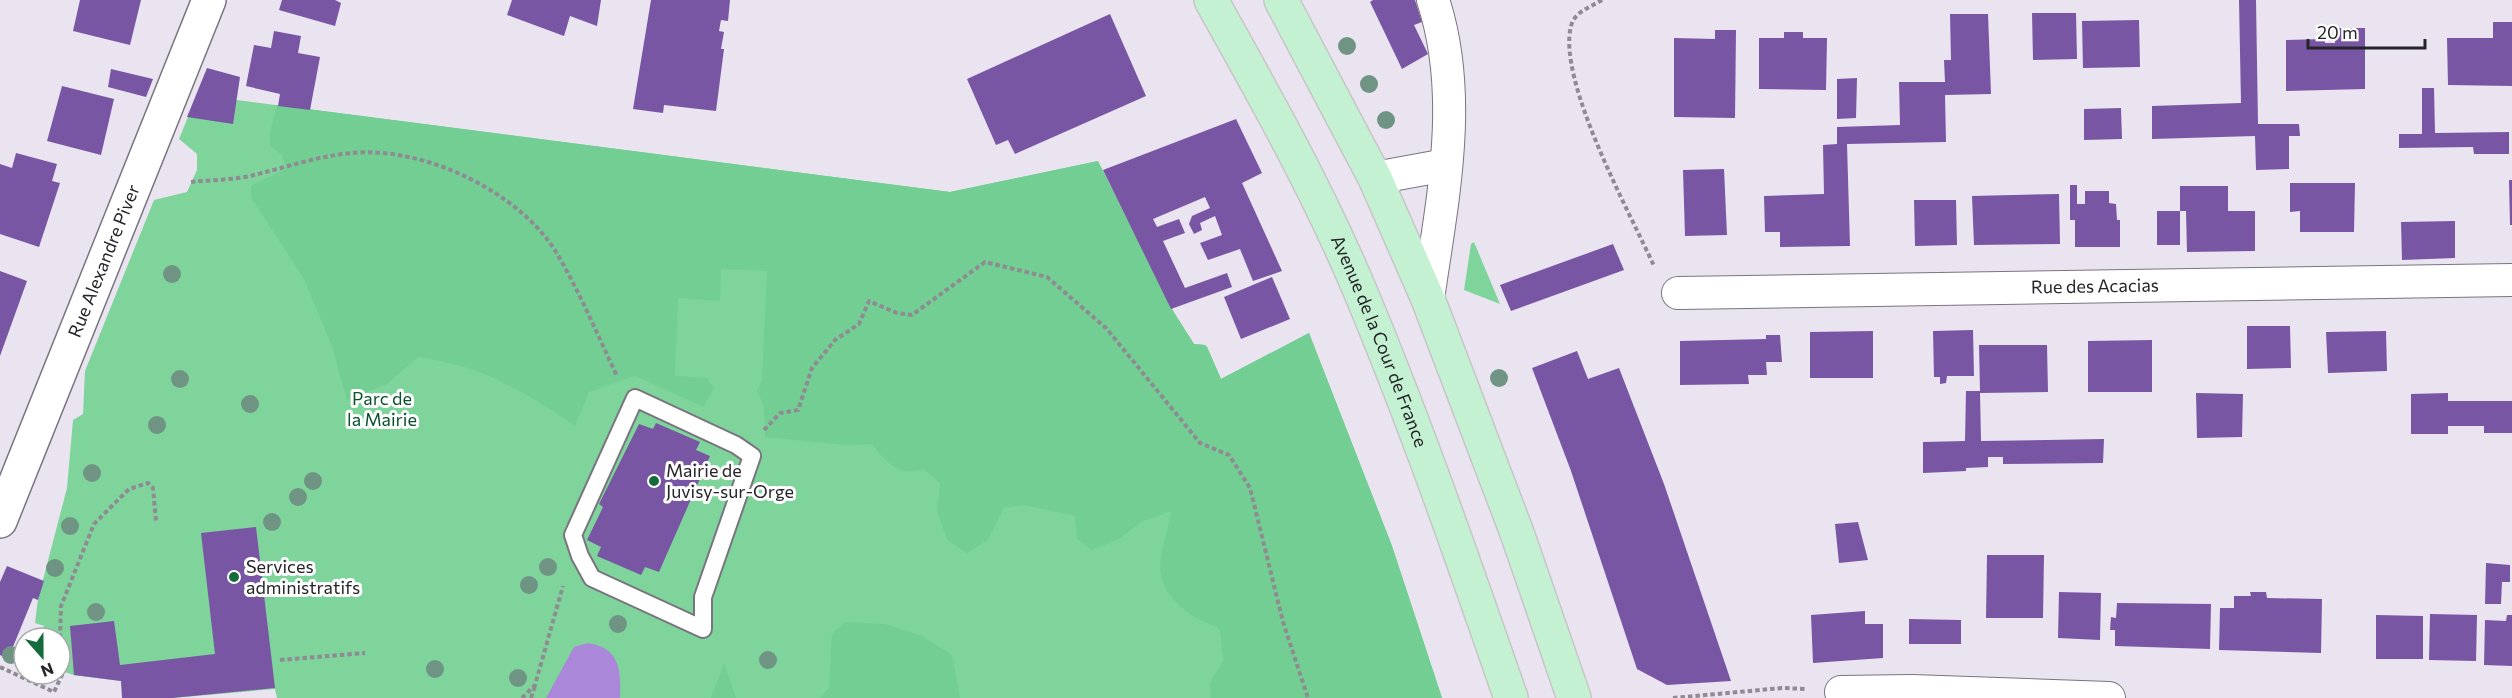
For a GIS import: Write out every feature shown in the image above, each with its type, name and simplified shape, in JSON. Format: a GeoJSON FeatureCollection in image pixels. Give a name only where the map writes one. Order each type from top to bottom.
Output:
{"type":"FeatureCollection","features":[{"type":"Feature","properties":{"kind":"main road","name":"Avenue de la Cour de France"},"geometry":{"type":"LineString","coordinates":[[1211,0],[1316,195],[1358,286],[1455,537],[1511,698]]}},
{"type":"Feature","properties":{"kind":"main road"},"geometry":{"type":"LineString","coordinates":[[1288,6],[1375,178],[1428,299],[1517,533],[1574,698]]}},
{"type":"Feature","properties":{"kind":"street","name":"Rue Alexandre Piver"},"geometry":{"type":"LineString","coordinates":[[0,521],[210,0]]}},
{"type":"Feature","properties":{"kind":"street"},"geometry":{"type":"LineString","coordinates":[[1428,299],[1450,133],[1449,81],[1443,30],[1433,0]]}},
{"type":"Feature","properties":{"kind":"street"},"geometry":{"type":"LineString","coordinates":[[1375,178],[1446,165]]}},
{"type":"Feature","properties":{"kind":"street","name":"Rue des Acacias"},"geometry":{"type":"LineString","coordinates":[[1678,293],[2512,280]]}},
{"type":"Feature","properties":{"kind":"street"},"geometry":{"type":"LineString","coordinates":[[1841,692],[1912,691],[2109,698]]}},
{"type":"Feature","properties":{"kind":"lane"},"geometry":{"type":"LineString","coordinates":[[635,398],[736,445],[752,456],[703,597],[703,629],[592,578],[579,556],[573,536],[635,398]]}},
{"type":"Feature","properties":{"kind":"path"},"geometry":{"type":"LineString","coordinates":[[1602,0],[1580,11],[1571,25],[1570,62],[1588,120],[1613,183],[1660,279],[1678,293]]}},
{"type":"Feature","properties":{"kind":"path"},"geometry":{"type":"LineString","coordinates":[[191,182],[249,176],[328,155],[356,152],[402,154],[442,165],[481,183],[529,220],[558,255],[605,351]]}},
{"type":"Feature","properties":{"kind":"path"},"geometry":{"type":"LineString","coordinates":[[760,437],[766,426],[780,413],[798,410],[812,368],[836,340],[859,324],[869,301],[897,314],[912,315],[985,262],[1047,277],[1106,328],[1200,443],[1230,455],[1250,488],[1283,622],[1308,698]]}},
{"type":"Feature","properties":{"kind":"path"},"geometry":{"type":"LineString","coordinates":[[61,626],[62,606],[94,524],[129,489],[148,483],[153,488],[156,521]]}},
{"type":"Feature","properties":{"kind":"path"},"geometry":{"type":"LineString","coordinates":[[531,698],[559,593],[579,556]]}},
{"type":"Feature","properties":{"kind":"path"},"geometry":{"type":"LineString","coordinates":[[280,660],[364,653]]}},
{"type":"Feature","properties":{"kind":"path"},"geometry":{"type":"LineString","coordinates":[[522,698],[535,685]]}},
{"type":"Feature","properties":{"kind":"path"},"geometry":{"type":"LineString","coordinates":[[41,686],[54,692],[57,686]]}},
{"type":"Feature","properties":{"kind":"path"},"geometry":{"type":"LineString","coordinates":[[1673,698],[1782,688]]}},
{"type":"Feature","properties":{"kind":"green space","name":"Parc de la Mairie"},"geometry":{"type":"Polygon","coordinates":[[[197,95],[950,192],[1098,161],[1175,315],[1194,344],[1207,347],[1221,379],[1309,333],[1392,546],[1442,698],[277,698],[275,689],[173,698],[123,698],[121,681],[72,675],[72,626],[44,626],[35,623],[38,599],[67,488],[73,420],[83,414],[85,371],[154,200],[187,192],[197,170],[197,154],[179,139],[197,95]]]}},
{"type":"Feature","properties":{"kind":"green space"},"geometry":{"type":"Polygon","coordinates":[[[277,105],[950,192],[1098,161],[1172,309],[1194,344],[1207,347],[1221,379],[1309,333],[1392,546],[1442,698],[1211,698],[1210,683],[1223,661],[1220,630],[1191,615],[1176,602],[1162,579],[1161,556],[1171,511],[1141,522],[1119,539],[1092,550],[1077,539],[1075,516],[1024,505],[1004,508],[988,540],[967,553],[947,540],[937,510],[940,483],[924,469],[900,470],[888,462],[872,444],[845,445],[765,437],[764,406],[757,391],[762,380],[767,271],[721,269],[720,301],[678,298],[675,376],[706,378],[714,388],[704,407],[635,376],[589,392],[575,426],[501,381],[462,366],[418,357],[387,384],[347,400],[332,346],[303,277],[252,199],[251,186],[286,169],[282,155],[270,146],[270,133],[277,105]]]}},
{"type":"Feature","properties":{"kind":"green space"},"geometry":{"type":"Polygon","coordinates":[[[1474,242],[1500,304],[1464,290],[1471,244],[1474,242]]]}},
{"type":"Feature","properties":{"kind":"green space"},"geometry":{"type":"Polygon","coordinates":[[[845,622],[885,624],[922,636],[952,655],[960,698],[820,698],[829,688],[832,634],[845,622]]]}},
{"type":"Feature","properties":{"kind":"green space"},"geometry":{"type":"Polygon","coordinates":[[[724,664],[736,698],[711,698],[724,664]]]}},
{"type":"Feature","properties":{"kind":"shaded area"},"geometry":{"type":"Polygon","coordinates":[[[588,643],[607,650],[612,655],[619,670],[620,698],[546,698],[574,647],[588,643]]]}},
{"type":"Feature","properties":{"kind":"building"},"geometry":{"type":"Polygon","coordinates":[[[80,0],[141,0],[130,45],[73,31],[80,0]]]}},
{"type":"Feature","properties":{"kind":"building"},"geometry":{"type":"Polygon","coordinates":[[[282,0],[335,0],[341,3],[335,26],[279,10],[282,0]]]}},
{"type":"Feature","properties":{"kind":"building"},"geometry":{"type":"Polygon","coordinates":[[[512,0],[601,0],[597,26],[570,16],[564,36],[507,15],[512,0]]]}},
{"type":"Feature","properties":{"kind":"building"},"geometry":{"type":"Polygon","coordinates":[[[651,0],[730,0],[728,21],[721,20],[719,31],[724,32],[721,49],[724,49],[716,111],[664,105],[663,113],[633,109],[651,0]]]}},
{"type":"Feature","properties":{"kind":"building"},"geometry":{"type":"Polygon","coordinates":[[[1373,0],[1415,0],[1422,22],[1414,25],[1428,54],[1402,69],[1370,2],[1373,0]]]}},
{"type":"Feature","properties":{"kind":"building"},"geometry":{"type":"Polygon","coordinates":[[[2239,0],[2256,0],[2258,124],[2299,124],[2300,136],[2289,136],[2289,169],[2256,170],[2255,136],[2152,139],[2152,106],[2241,103],[2239,0]]]}},
{"type":"Feature","properties":{"kind":"building"},"geometry":{"type":"Polygon","coordinates":[[[2032,13],[2076,13],[2077,59],[2033,60],[2032,13]]]}},
{"type":"Feature","properties":{"kind":"building"},"geometry":{"type":"Polygon","coordinates":[[[1110,14],[1146,96],[1015,154],[1008,140],[996,145],[967,79],[1110,14]]]}},
{"type":"Feature","properties":{"kind":"building"},"geometry":{"type":"Polygon","coordinates":[[[1950,14],[1988,14],[1991,94],[1945,95],[1946,142],[1847,144],[1850,246],[1780,247],[1780,232],[1765,232],[1764,196],[1824,194],[1823,145],[1837,144],[1837,127],[1900,125],[1899,82],[1945,82],[1944,60],[1951,60],[1950,14]]]}},
{"type":"Feature","properties":{"kind":"building"},"geometry":{"type":"Polygon","coordinates":[[[2139,20],[2140,67],[2083,68],[2082,21],[2139,20]]]}},
{"type":"Feature","properties":{"kind":"building"},"geometry":{"type":"Polygon","coordinates":[[[2493,22],[2512,22],[2512,86],[2448,85],[2447,38],[2493,38],[2493,22]]]}},
{"type":"Feature","properties":{"kind":"building"},"geometry":{"type":"Polygon","coordinates":[[[2335,28],[2365,28],[2365,89],[2286,91],[2286,40],[2325,39],[2325,43],[2335,43],[2335,28]]]}},
{"type":"Feature","properties":{"kind":"building"},"geometry":{"type":"Polygon","coordinates":[[[1715,30],[1736,30],[1735,118],[1674,117],[1674,38],[1715,39],[1715,30]]]}},
{"type":"Feature","properties":{"kind":"building"},"geometry":{"type":"Polygon","coordinates":[[[274,31],[301,36],[298,53],[320,57],[310,110],[278,106],[280,94],[246,86],[254,45],[271,48],[274,31]]]}},
{"type":"Feature","properties":{"kind":"building"},"geometry":{"type":"Polygon","coordinates":[[[1784,32],[1803,32],[1803,38],[1827,38],[1826,90],[1759,89],[1759,38],[1784,38],[1784,32]]]}},
{"type":"Feature","properties":{"kind":"building"},"geometry":{"type":"Polygon","coordinates":[[[207,68],[240,77],[233,124],[187,117],[207,68]]]}},
{"type":"Feature","properties":{"kind":"building"},"geometry":{"type":"Polygon","coordinates":[[[111,69],[153,79],[146,97],[108,87],[111,69]]]}},
{"type":"Feature","properties":{"kind":"building"},"geometry":{"type":"Polygon","coordinates":[[[1857,78],[1856,118],[1837,119],[1837,79],[1857,78]]]}},
{"type":"Feature","properties":{"kind":"building"},"geometry":{"type":"Polygon","coordinates":[[[62,86],[114,99],[101,155],[47,141],[62,86]]]}},
{"type":"Feature","properties":{"kind":"building"},"geometry":{"type":"Polygon","coordinates":[[[2422,88],[2434,88],[2435,133],[2509,132],[2509,154],[2474,154],[2473,147],[2399,148],[2399,134],[2422,134],[2422,88]]]}},
{"type":"Feature","properties":{"kind":"building"},"geometry":{"type":"Polygon","coordinates":[[[2121,108],[2122,139],[2084,140],[2084,109],[2121,108]]]}},
{"type":"Feature","properties":{"kind":"building"},"geometry":{"type":"Polygon","coordinates":[[[1236,119],[1262,173],[1242,183],[1282,271],[1253,281],[1240,249],[1208,260],[1200,243],[1222,235],[1215,216],[1200,223],[1202,230],[1194,234],[1189,224],[1192,216],[1210,208],[1205,197],[1153,219],[1157,227],[1179,219],[1185,233],[1163,241],[1185,288],[1227,273],[1232,287],[1171,309],[1103,170],[1236,119]]]}},
{"type":"Feature","properties":{"kind":"building"},"geometry":{"type":"Polygon","coordinates":[[[16,153],[57,164],[52,181],[60,183],[39,247],[0,234],[0,164],[12,168],[16,153]]]}},
{"type":"Feature","properties":{"kind":"building"},"geometry":{"type":"Polygon","coordinates":[[[1724,169],[1727,235],[1685,236],[1683,170],[1724,169]]]}},
{"type":"Feature","properties":{"kind":"building"},"geometry":{"type":"Polygon","coordinates":[[[2509,180],[2512,180],[2512,225],[2510,225],[2509,180]]]}},
{"type":"Feature","properties":{"kind":"building"},"geometry":{"type":"Polygon","coordinates":[[[2290,183],[2355,183],[2354,232],[2300,232],[2300,211],[2290,212],[2290,183]]]}},
{"type":"Feature","properties":{"kind":"building"},"geometry":{"type":"Polygon","coordinates":[[[2070,185],[2077,185],[2077,204],[2085,204],[2085,191],[2109,191],[2109,203],[2116,204],[2117,220],[2120,220],[2120,247],[2075,247],[2075,220],[2070,220],[2070,185]]]}},
{"type":"Feature","properties":{"kind":"building"},"geometry":{"type":"Polygon","coordinates":[[[2180,186],[2228,186],[2228,211],[2255,211],[2255,251],[2187,252],[2186,211],[2180,211],[2180,186]]]}},
{"type":"Feature","properties":{"kind":"building"},"geometry":{"type":"Polygon","coordinates":[[[2059,194],[2060,244],[1974,245],[1972,196],[2059,194]]]}},
{"type":"Feature","properties":{"kind":"building"},"geometry":{"type":"Polygon","coordinates":[[[1914,200],[1956,200],[1957,245],[1915,246],[1914,200]]]}},
{"type":"Feature","properties":{"kind":"building"},"geometry":{"type":"Polygon","coordinates":[[[2157,211],[2180,211],[2180,245],[2157,245],[2157,211]]]}},
{"type":"Feature","properties":{"kind":"building"},"geometry":{"type":"Polygon","coordinates":[[[2455,221],[2455,258],[2402,260],[2401,222],[2455,221]]]}},
{"type":"Feature","properties":{"kind":"building"},"geometry":{"type":"Polygon","coordinates":[[[1613,244],[1624,270],[1511,311],[1500,285],[1613,244]]]}},
{"type":"Feature","properties":{"kind":"building"},"geometry":{"type":"Polygon","coordinates":[[[0,271],[27,281],[0,356],[0,271]]]}},
{"type":"Feature","properties":{"kind":"building"},"geometry":{"type":"Polygon","coordinates":[[[1272,277],[1290,319],[1241,339],[1224,297],[1272,277]]]}},
{"type":"Feature","properties":{"kind":"building"},"geometry":{"type":"Polygon","coordinates":[[[2247,326],[2290,326],[2291,368],[2247,369],[2247,326]]]}},
{"type":"Feature","properties":{"kind":"building"},"geometry":{"type":"Polygon","coordinates":[[[1973,330],[1974,376],[1947,376],[1946,383],[1940,384],[1940,377],[1934,377],[1933,331],[1973,330]]]}},
{"type":"Feature","properties":{"kind":"building"},"geometry":{"type":"Polygon","coordinates":[[[1873,331],[1873,378],[1810,378],[1810,332],[1873,331]]]}},
{"type":"Feature","properties":{"kind":"building"},"geometry":{"type":"Polygon","coordinates":[[[2386,331],[2387,371],[2328,373],[2326,332],[2386,331]]]}},
{"type":"Feature","properties":{"kind":"building"},"geometry":{"type":"Polygon","coordinates":[[[1766,335],[1780,335],[1782,362],[1766,362],[1767,375],[1748,375],[1749,384],[1680,385],[1680,341],[1766,339],[1766,335]]]}},
{"type":"Feature","properties":{"kind":"building"},"geometry":{"type":"Polygon","coordinates":[[[2152,340],[2152,392],[2088,392],[2088,341],[2152,340]]]}},
{"type":"Feature","properties":{"kind":"building"},"geometry":{"type":"Polygon","coordinates":[[[1979,345],[2047,345],[2048,392],[1980,393],[1981,441],[2104,439],[2103,463],[2003,464],[2003,457],[1988,457],[1988,467],[1966,468],[1966,471],[1923,473],[1923,442],[1965,441],[1966,391],[1980,391],[1979,345]]]}},
{"type":"Feature","properties":{"kind":"building"},"geometry":{"type":"Polygon","coordinates":[[[1577,351],[1588,379],[1619,368],[1664,484],[1731,681],[1667,685],[1637,669],[1571,471],[1532,368],[1577,351]]]}},
{"type":"Feature","properties":{"kind":"building"},"geometry":{"type":"Polygon","coordinates":[[[2196,393],[2243,394],[2242,437],[2197,438],[2196,393]]]}},
{"type":"Feature","properties":{"kind":"building"},"geometry":{"type":"Polygon","coordinates":[[[2448,393],[2448,401],[2512,401],[2512,433],[2484,433],[2484,426],[2448,426],[2448,434],[2411,434],[2411,394],[2448,393]]]}},
{"type":"Feature","properties":{"kind":"building","name":"Mairie de Juvisy-sur-Orge"},"geometry":{"type":"Polygon","coordinates":[[[656,423],[700,442],[696,450],[710,456],[659,572],[645,567],[641,575],[597,556],[601,547],[587,540],[603,507],[599,504],[639,424],[653,429],[656,423]]]}},
{"type":"Feature","properties":{"kind":"building"},"geometry":{"type":"Polygon","coordinates":[[[1858,522],[1868,560],[1839,563],[1835,524],[1858,522]]]}},
{"type":"Feature","properties":{"kind":"building","name":"Services administratifs"},"geometry":{"type":"Polygon","coordinates":[[[256,527],[275,688],[172,698],[122,698],[121,681],[74,675],[72,626],[70,626],[114,621],[120,665],[215,654],[201,533],[256,527]]]}},
{"type":"Feature","properties":{"kind":"building"},"geometry":{"type":"Polygon","coordinates":[[[1987,555],[2044,555],[2043,618],[1986,618],[1987,555]]]}},
{"type":"Feature","properties":{"kind":"building"},"geometry":{"type":"Polygon","coordinates":[[[2486,563],[2510,565],[2510,582],[2502,582],[2501,604],[2485,604],[2486,563]]]}},
{"type":"Feature","properties":{"kind":"building"},"geometry":{"type":"Polygon","coordinates":[[[7,566],[44,581],[38,600],[33,598],[22,626],[12,626],[12,649],[8,659],[0,655],[0,582],[7,566]]]}},
{"type":"Feature","properties":{"kind":"building"},"geometry":{"type":"Polygon","coordinates":[[[2059,592],[2101,593],[2100,640],[2058,638],[2059,592]]]}},
{"type":"Feature","properties":{"kind":"building"},"geometry":{"type":"Polygon","coordinates":[[[2250,592],[2266,592],[2267,598],[2322,599],[2321,653],[2219,650],[2220,608],[2234,608],[2234,596],[2251,596],[2250,592]]]}},
{"type":"Feature","properties":{"kind":"building"},"geometry":{"type":"Polygon","coordinates":[[[2117,603],[2211,604],[2210,649],[2115,646],[2115,630],[2110,630],[2111,617],[2116,618],[2117,603]]]}},
{"type":"Feature","properties":{"kind":"building"},"geometry":{"type":"Polygon","coordinates":[[[1865,611],[1865,624],[1883,624],[1883,658],[1813,663],[1811,615],[1865,611]]]}},
{"type":"Feature","properties":{"kind":"building"},"geometry":{"type":"Polygon","coordinates":[[[2430,614],[2477,615],[2476,661],[2429,660],[2430,614]]]}},
{"type":"Feature","properties":{"kind":"building"},"geometry":{"type":"Polygon","coordinates":[[[2376,615],[2423,616],[2423,659],[2376,659],[2376,615]]]}},
{"type":"Feature","properties":{"kind":"building"},"geometry":{"type":"Polygon","coordinates":[[[2507,615],[2512,615],[2512,666],[2484,665],[2485,620],[2506,621],[2507,615]]]}},
{"type":"Feature","properties":{"kind":"building"},"geometry":{"type":"Polygon","coordinates":[[[1909,619],[1961,620],[1961,644],[1909,644],[1909,619]]]}},
{"type":"Feature","properties":{"kind":"place","name":"Mairie de Juvisy-sur-Orge"},"geometry":{"type":"Point","coordinates":[654,481]}},
{"type":"Feature","properties":{"kind":"place","name":"Services administratifs"},"geometry":{"type":"Point","coordinates":[234,577]}}]}
